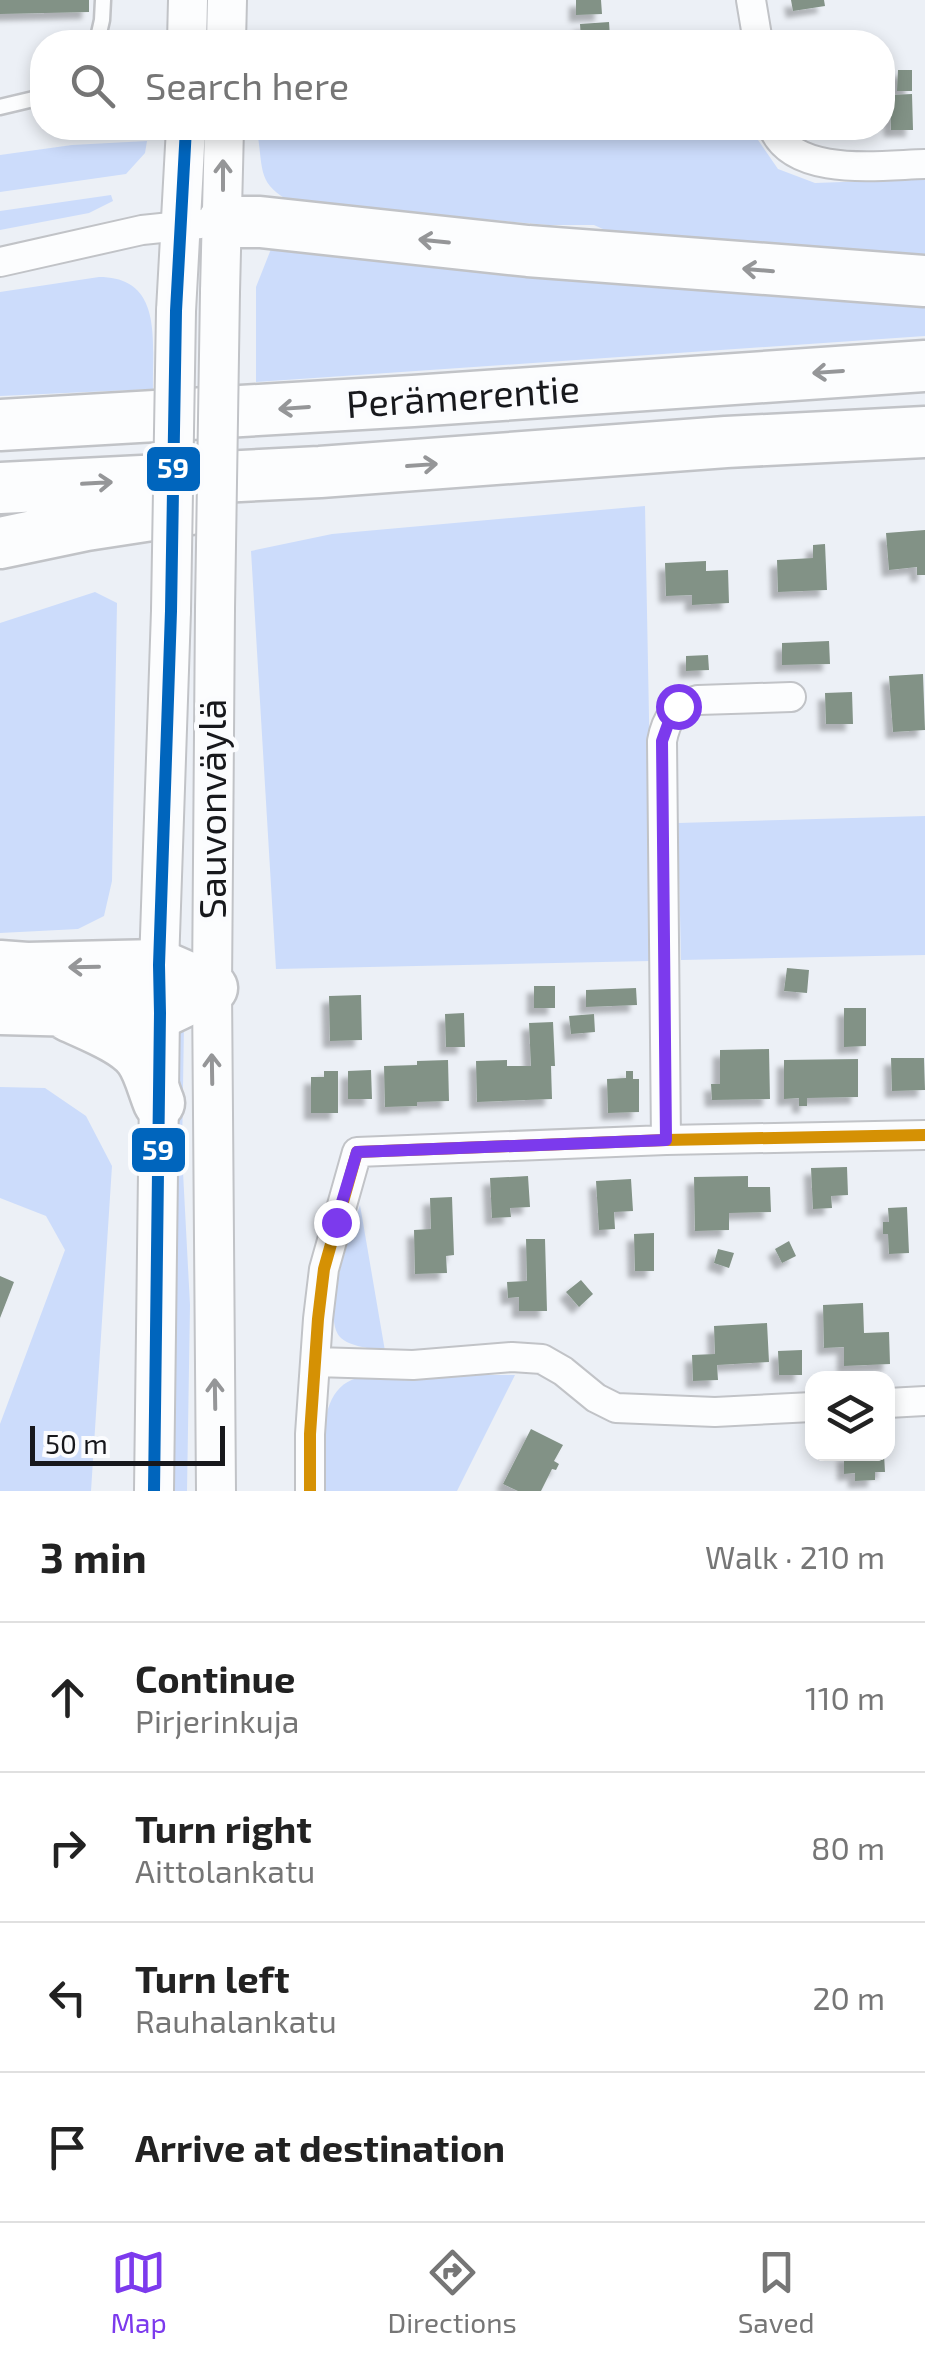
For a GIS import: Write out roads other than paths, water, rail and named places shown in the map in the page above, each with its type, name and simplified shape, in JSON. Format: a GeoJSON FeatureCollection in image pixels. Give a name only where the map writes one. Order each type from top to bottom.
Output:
{"type":"FeatureCollection","features":[{"type":"Feature","properties":{"kind":"highway"},"geometry":{"type":"LineString","coordinates":[[203,224],[260,222],[528,251],[925,281]]}},
{"type":"Feature","properties":{"kind":"highway","name":"Perämerentie"},"geometry":{"type":"LineString","coordinates":[[0,425],[925,366]]}},
{"type":"Feature","properties":{"kind":"highway","name":"Perämerentie"},"geometry":{"type":"LineString","coordinates":[[0,488],[320,472],[726,442],[925,432]]}},
{"type":"Feature","properties":{"kind":"highway"},"geometry":{"type":"LineString","coordinates":[[0,543],[144,514],[230,504],[320,472]]}},
{"type":"Feature","properties":{"kind":"highway"},"geometry":{"type":"LineString","coordinates":[[0,966],[160,989],[212,988]]}},
{"type":"Feature","properties":{"kind":"highway"},"geometry":{"type":"LineString","coordinates":[[0,1008],[60,1011],[160,989]]}},
{"type":"Feature","properties":{"kind":"highway"},"geometry":{"type":"LineString","coordinates":[[60,1011],[136,1053],[143,1061],[159,1104]]}},
{"type":"Feature","properties":{"kind":"main road"},"geometry":{"type":"LineString","coordinates":[[187,30],[188,0]]}},
{"type":"Feature","properties":{"kind":"main road"},"geometry":{"type":"LineString","coordinates":[[226,30],[227,0]]}},
{"type":"Feature","properties":{"kind":"main road","name":"Sauvonväylä"},"geometry":{"type":"LineString","coordinates":[[188,140],[220,292],[212,988],[216,1491]]}},
{"type":"Feature","properties":{"kind":"main road","name":"Sauvonväylä"},"geometry":{"type":"LineString","coordinates":[[154,1491],[160,989],[176,310],[203,224],[221,140]]}},
{"type":"Feature","properties":{"kind":"street"},"geometry":{"type":"LineString","coordinates":[[751,0],[756,30]]}},
{"type":"Feature","properties":{"kind":"street"},"geometry":{"type":"LineString","coordinates":[[780,140],[793,151],[824,163],[925,164]]}},
{"type":"Feature","properties":{"kind":"street"},"geometry":{"type":"LineString","coordinates":[[0,262],[142,230],[203,224]]}},
{"type":"Feature","properties":{"kind":"street"},"geometry":{"type":"LineString","coordinates":[[666,1140],[663,732],[672,713],[686,702],[790,698]]}},
{"type":"Feature","properties":{"kind":"street"},"geometry":{"type":"LineString","coordinates":[[310,1491],[310,1434],[324,1268],[357,1152],[925,1134]]}},
{"type":"Feature","properties":{"kind":"street"},"geometry":{"type":"LineString","coordinates":[[316,1362],[413,1365],[512,1357],[542,1359],[616,1408],[716,1412],[805,1407]]}},
{"type":"Feature","properties":{"kind":"street"},"geometry":{"type":"LineString","coordinates":[[895,1403],[925,1401]]}},
{"type":"Feature","properties":{"kind":"lane"},"geometry":{"type":"LineString","coordinates":[[100,30],[103,0]]}},
{"type":"Feature","properties":{"kind":"lane"},"geometry":{"type":"LineString","coordinates":[[0,107],[30,100]]}}]}
